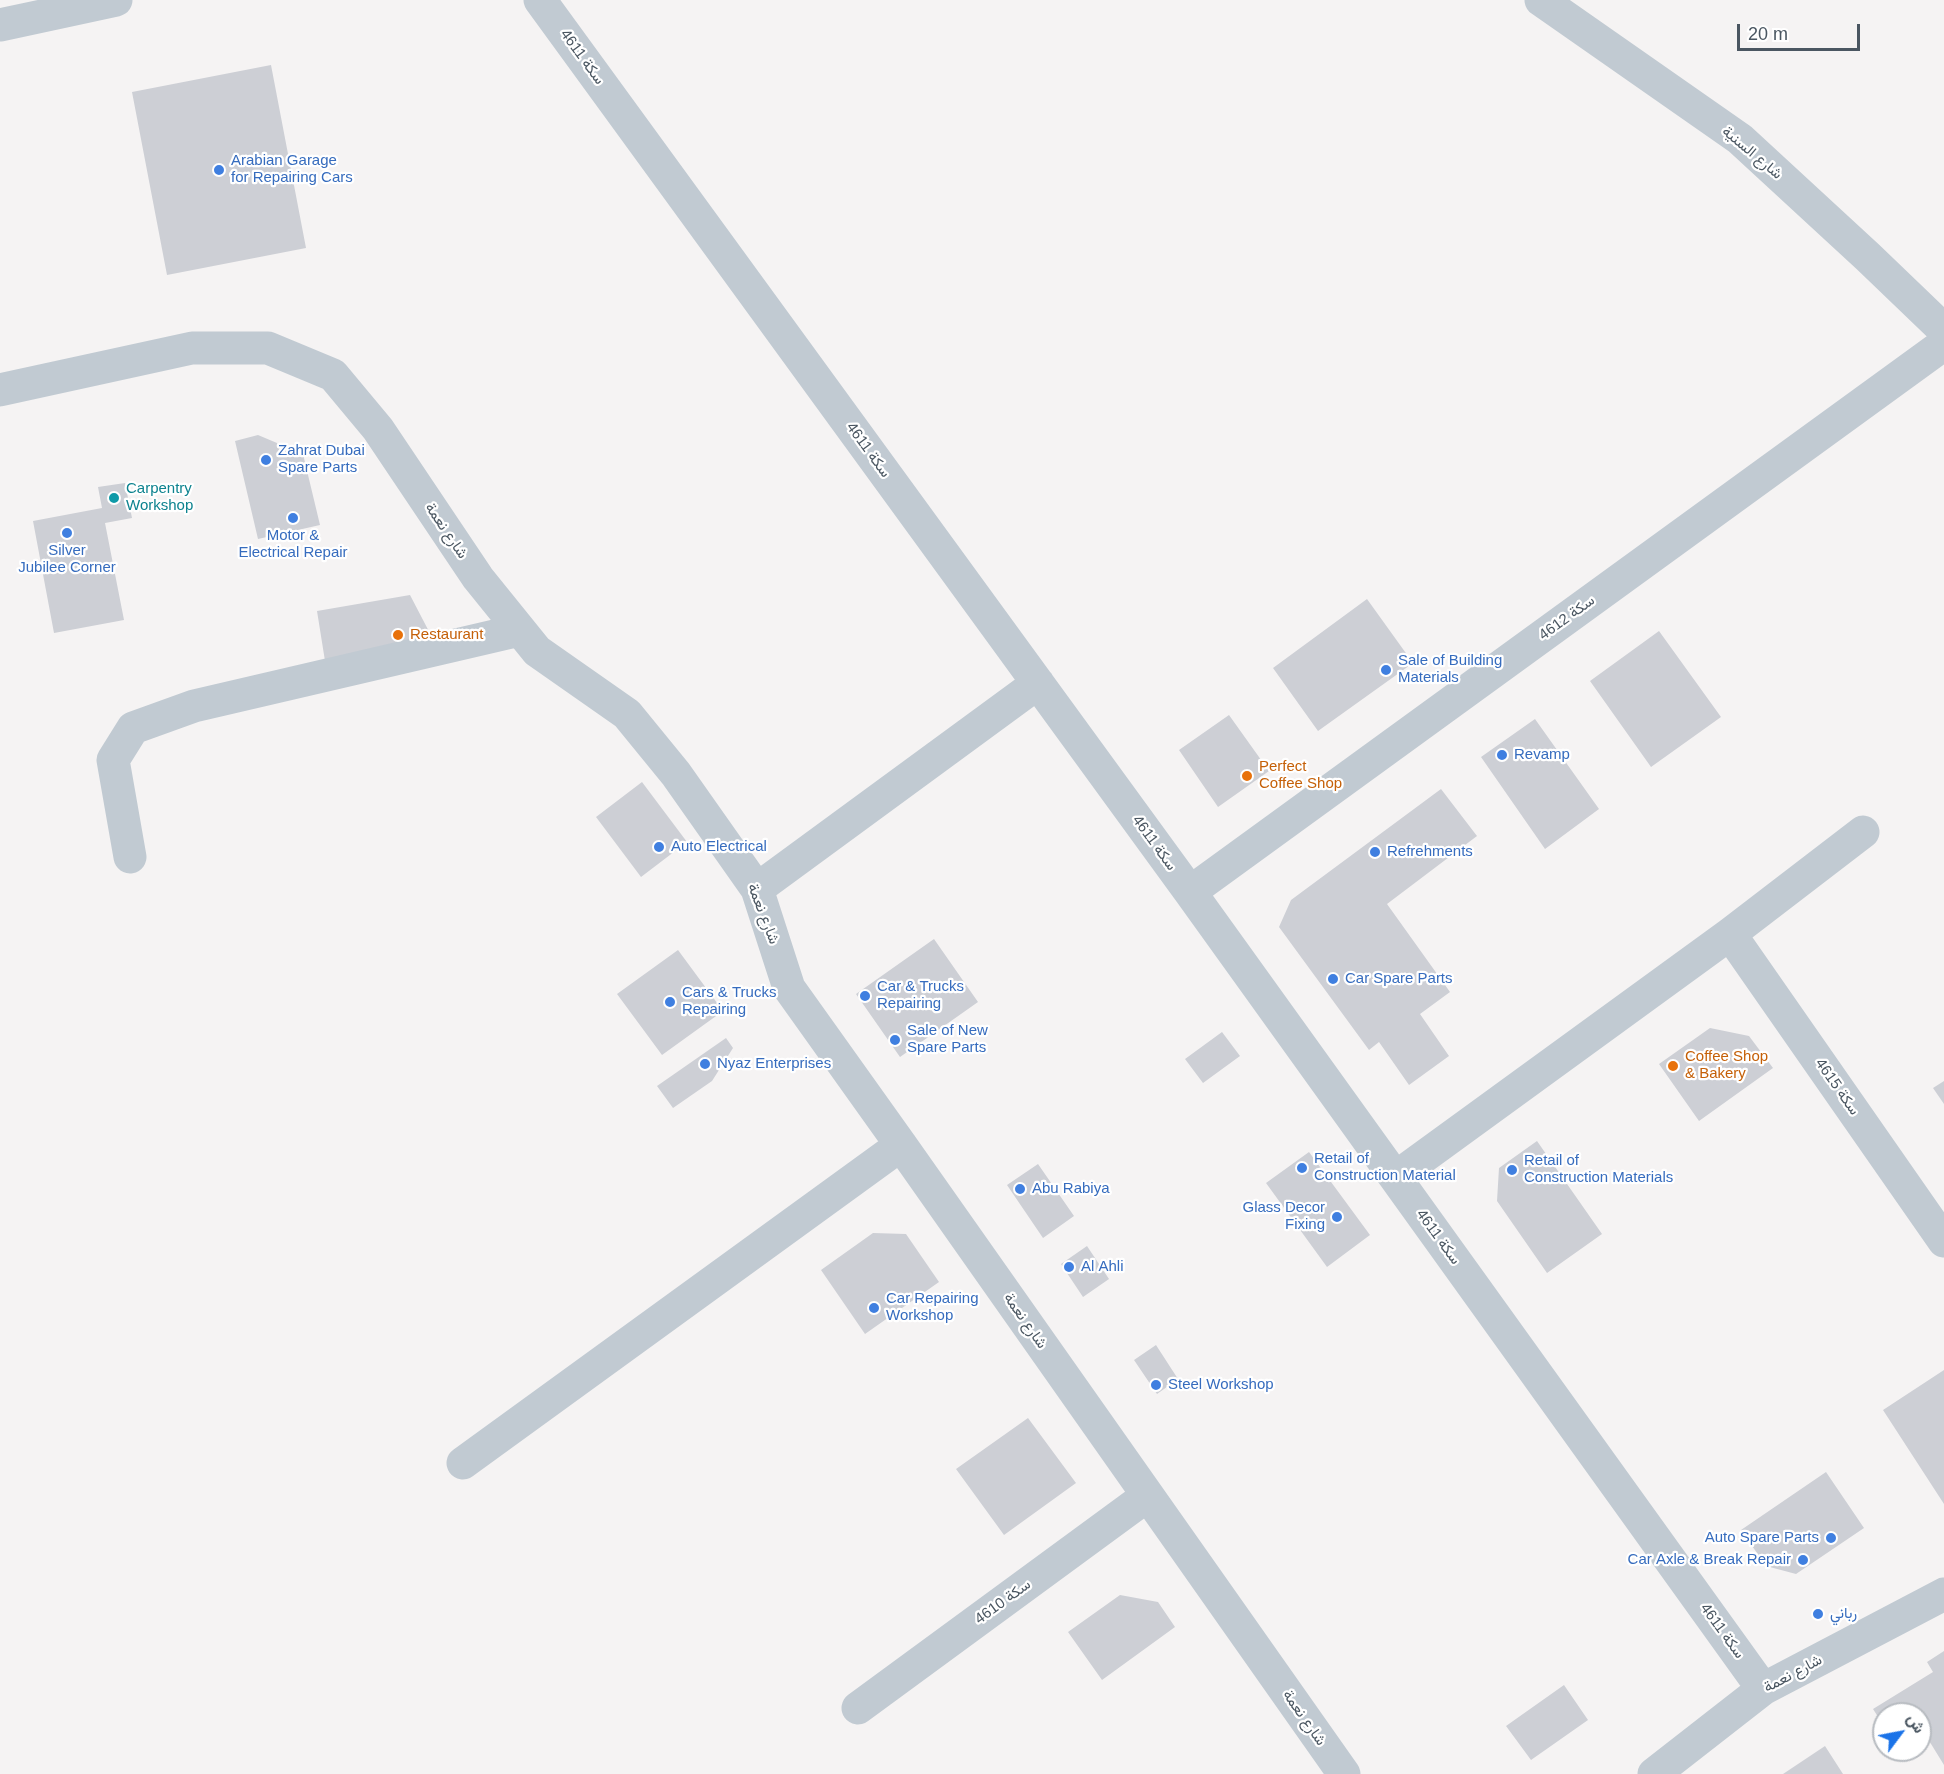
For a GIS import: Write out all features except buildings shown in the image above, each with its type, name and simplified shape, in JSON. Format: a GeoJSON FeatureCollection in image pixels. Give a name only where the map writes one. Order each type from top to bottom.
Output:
{"type":"FeatureCollection","features":[{"type":"Feature","properties":{"kind":"street"},"geometry":{"type":"LineString","coordinates":[[0,25],[116,0]]}},
{"type":"Feature","properties":{"kind":"street","name":"سكة 4611"},"geometry":{"type":"LineString","coordinates":[[540,0],[1190,892],[1763,1689]]}},
{"type":"Feature","properties":{"kind":"street","name":"شارع السنية"},"geometry":{"type":"LineString","coordinates":[[1541,0],[1740,139],[1944,330]]}},
{"type":"Feature","properties":{"kind":"street","name":"سكة 4612"},"geometry":{"type":"LineString","coordinates":[[1190,892],[1944,344]]}},
{"type":"Feature","properties":{"kind":"street","name":"شارع نعمة"},"geometry":{"type":"LineString","coordinates":[[0,390],[192,348],[268,348],[333,375],[378,429],[478,578],[537,651],[627,714],[676,774],[757,889],[789,988],[1344,1774]]}},
{"type":"Feature","properties":{"kind":"street"},"geometry":{"type":"LineString","coordinates":[[130,857],[113,760],[133,728],[194,706],[520,630]]}},
{"type":"Feature","properties":{"kind":"street"},"geometry":{"type":"LineString","coordinates":[[757,889],[1038,683]]}},
{"type":"Feature","properties":{"kind":"street"},"geometry":{"type":"LineString","coordinates":[[1396,1177],[1730,934],[1863,832]]}},
{"type":"Feature","properties":{"kind":"street","name":"سكة 4615"},"geometry":{"type":"LineString","coordinates":[[1730,934],[1944,1241]]}},
{"type":"Feature","properties":{"kind":"street"},"geometry":{"type":"LineString","coordinates":[[464,1463],[901,1145]]}},
{"type":"Feature","properties":{"kind":"street","name":"سكة 4610"},"geometry":{"type":"LineString","coordinates":[[858,1708],[1147,1496]]}},
{"type":"Feature","properties":{"kind":"street","name":"شارع نعمة"},"geometry":{"type":"LineString","coordinates":[[1654,1774],[1763,1689],[1944,1594]]}},
{"type":"Feature","properties":{"kind":"place","name":"Arabian Garage for Repairing Cars"},"geometry":{"type":"Point","coordinates":[219,170]}},
{"type":"Feature","properties":{"kind":"place","name":"Zahrat Dubai Spare Parts"},"geometry":{"type":"Point","coordinates":[266,460]}},
{"type":"Feature","properties":{"kind":"place","name":"Carpentry Workshop"},"geometry":{"type":"Point","coordinates":[114,498]}},
{"type":"Feature","properties":{"kind":"place","name":"Motor & Electrical Repair"},"geometry":{"type":"Point","coordinates":[293,518]}},
{"type":"Feature","properties":{"kind":"place","name":"Silver Jubilee Corner"},"geometry":{"type":"Point","coordinates":[67,533]}},
{"type":"Feature","properties":{"kind":"place","name":"Restaurant"},"geometry":{"type":"Point","coordinates":[398,635]}},
{"type":"Feature","properties":{"kind":"place","name":"Sale of Building Materials"},"geometry":{"type":"Point","coordinates":[1386,670]}},
{"type":"Feature","properties":{"kind":"place","name":"Revamp"},"geometry":{"type":"Point","coordinates":[1502,755]}},
{"type":"Feature","properties":{"kind":"place","name":"Perfect Coffee Shop"},"geometry":{"type":"Point","coordinates":[1247,776]}},
{"type":"Feature","properties":{"kind":"place","name":"Auto Electrical"},"geometry":{"type":"Point","coordinates":[659,847]}},
{"type":"Feature","properties":{"kind":"place","name":"Refrehments"},"geometry":{"type":"Point","coordinates":[1375,852]}},
{"type":"Feature","properties":{"kind":"place","name":"Car Spare Parts"},"geometry":{"type":"Point","coordinates":[1333,979]}},
{"type":"Feature","properties":{"kind":"place","name":"Car & Trucks Repairing"},"geometry":{"type":"Point","coordinates":[865,996]}},
{"type":"Feature","properties":{"kind":"place","name":"Cars & Trucks Repairing"},"geometry":{"type":"Point","coordinates":[670,1002]}},
{"type":"Feature","properties":{"kind":"place","name":"Sale of New Spare Parts"},"geometry":{"type":"Point","coordinates":[895,1040]}},
{"type":"Feature","properties":{"kind":"place","name":"Nyaz Enterprises"},"geometry":{"type":"Point","coordinates":[705,1064]}},
{"type":"Feature","properties":{"kind":"place","name":"Coffee Shop & Bakery"},"geometry":{"type":"Point","coordinates":[1673,1066]}},
{"type":"Feature","properties":{"kind":"place","name":"Retail of Construction Material"},"geometry":{"type":"Point","coordinates":[1302,1168]}},
{"type":"Feature","properties":{"kind":"place","name":"Retail of Construction Materials"},"geometry":{"type":"Point","coordinates":[1512,1170]}},
{"type":"Feature","properties":{"kind":"place","name":"Abu Rabiya"},"geometry":{"type":"Point","coordinates":[1020,1189]}},
{"type":"Feature","properties":{"kind":"place","name":"Glass Decor Fixing"},"geometry":{"type":"Point","coordinates":[1337,1217]}},
{"type":"Feature","properties":{"kind":"place","name":"Al Ahli"},"geometry":{"type":"Point","coordinates":[1069,1267]}},
{"type":"Feature","properties":{"kind":"place","name":"Car Repairing Workshop"},"geometry":{"type":"Point","coordinates":[874,1308]}},
{"type":"Feature","properties":{"kind":"place","name":"Steel Workshop"},"geometry":{"type":"Point","coordinates":[1156,1385]}},
{"type":"Feature","properties":{"kind":"place","name":"Auto Spare Parts"},"geometry":{"type":"Point","coordinates":[1831,1538]}},
{"type":"Feature","properties":{"kind":"place","name":"Car Axle & Break Repair"},"geometry":{"type":"Point","coordinates":[1803,1560]}},
{"type":"Feature","properties":{"kind":"place","name":"رباني"},"geometry":{"type":"Point","coordinates":[1818,1614]}}]}
